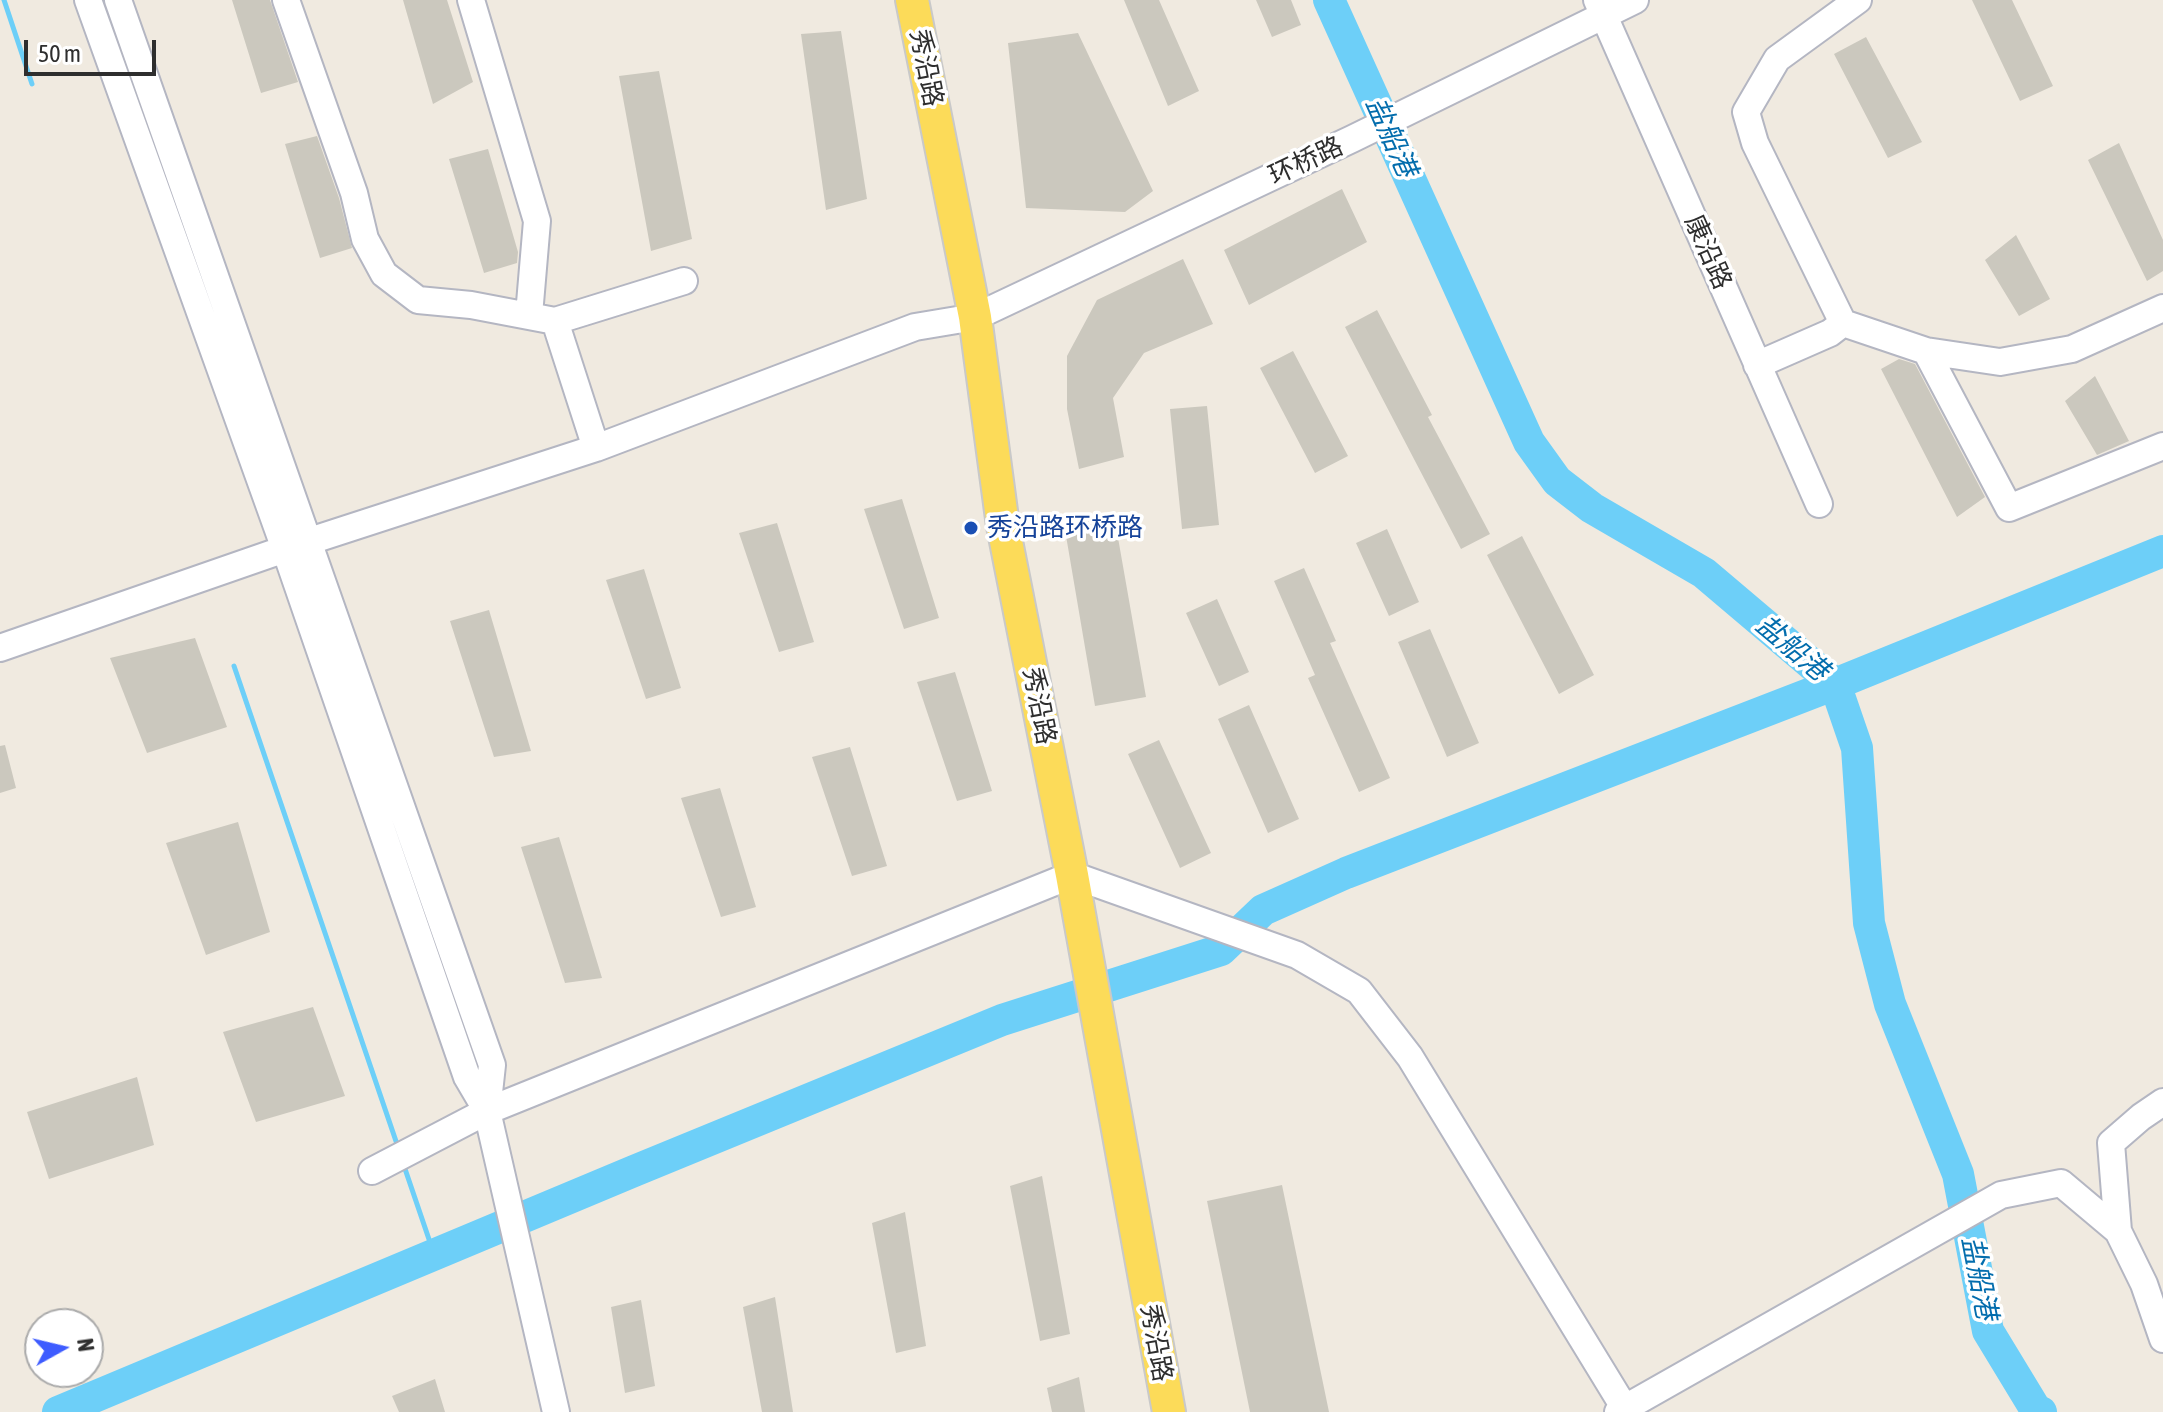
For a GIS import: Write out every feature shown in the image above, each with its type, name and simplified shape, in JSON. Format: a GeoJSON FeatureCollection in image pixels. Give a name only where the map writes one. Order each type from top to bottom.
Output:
{"type":"FeatureCollection","features":[{"type":"Feature","properties":{"kind":"main road","name":"秀沿路"},"geometry":{"type":"LineString","coordinates":[[912,0],[975,317],[1003,526],[1072,875],[1169,1412]]}},
{"type":"Feature","properties":{"kind":"street"},"geometry":{"type":"LineString","coordinates":[[88,0],[492,1065],[487,1111],[556,1412]]}},
{"type":"Feature","properties":{"kind":"street"},"geometry":{"type":"LineString","coordinates":[[118,0],[296,546]]}},
{"type":"Feature","properties":{"kind":"street"},"geometry":{"type":"LineString","coordinates":[[286,0],[354,193],[365,239],[384,274],[418,300],[471,305],[542,318],[684,281]]}},
{"type":"Feature","properties":{"kind":"street"},"geometry":{"type":"LineString","coordinates":[[471,0],[537,221],[542,318],[596,448]]}},
{"type":"Feature","properties":{"kind":"street","name":"环桥路"},"geometry":{"type":"LineString","coordinates":[[0,648],[296,546],[596,448],[915,327],[975,317],[1430,101],[1600,8],[1635,0]]}},
{"type":"Feature","properties":{"kind":"street"},"geometry":{"type":"LineString","coordinates":[[1858,0],[1777,59],[1746,112],[1755,143],[1843,323],[1926,351],[2000,362],[2072,349],[2163,308]]}},
{"type":"Feature","properties":{"kind":"street","name":"康沿路"},"geometry":{"type":"LineString","coordinates":[[1600,8],[1819,504]]}},
{"type":"Feature","properties":{"kind":"street"},"geometry":{"type":"LineString","coordinates":[[1757,365],[1830,333],[1843,323]]}},
{"type":"Feature","properties":{"kind":"street"},"geometry":{"type":"LineString","coordinates":[[1926,351],[2009,508],[2163,446]]}},
{"type":"Feature","properties":{"kind":"street"},"geometry":{"type":"LineString","coordinates":[[372,1171],[487,1111],[1072,875],[1297,955],[1359,991],[1410,1057],[1623,1411],[2001,1195],[2061,1183],[2118,1231]]}},
{"type":"Feature","properties":{"kind":"street"},"geometry":{"type":"LineString","coordinates":[[2163,1102],[2111,1143],[2118,1231],[2144,1284],[2163,1339]]}},
{"type":"Feature","properties":{"kind":"building"},"geometry":{"type":"Polygon","coordinates":[[[232,0],[270,0],[298,82],[261,93],[232,0]]]}},
{"type":"Feature","properties":{"kind":"building"},"geometry":{"type":"Polygon","coordinates":[[[403,0],[447,0],[473,82],[433,104],[403,0]]]}},
{"type":"Feature","properties":{"kind":"building"},"geometry":{"type":"Polygon","coordinates":[[[1124,0],[1159,0],[1199,91],[1168,106],[1124,0]]]}},
{"type":"Feature","properties":{"kind":"building"},"geometry":{"type":"Polygon","coordinates":[[[1256,0],[1291,0],[1301,25],[1272,37],[1256,0]]]}},
{"type":"Feature","properties":{"kind":"building"},"geometry":{"type":"Polygon","coordinates":[[[1972,0],[2012,0],[2053,86],[2020,101],[1972,0]]]}},
{"type":"Feature","properties":{"kind":"building"},"geometry":{"type":"Polygon","coordinates":[[[841,31],[867,199],[826,210],[801,34],[841,31]]]}},
{"type":"Feature","properties":{"kind":"building"},"geometry":{"type":"Polygon","coordinates":[[[1078,33],[1153,191],[1125,212],[1026,208],[1008,43],[1078,33]]]}},
{"type":"Feature","properties":{"kind":"building"},"geometry":{"type":"Polygon","coordinates":[[[1866,37],[1922,142],[1888,158],[1834,54],[1866,37]]]}},
{"type":"Feature","properties":{"kind":"building"},"geometry":{"type":"Polygon","coordinates":[[[659,71],[692,239],[651,251],[619,76],[659,71]]]}},
{"type":"Feature","properties":{"kind":"building"},"geometry":{"type":"Polygon","coordinates":[[[317,136],[339,198],[352,248],[320,258],[285,144],[317,136]]]}},
{"type":"Feature","properties":{"kind":"building"},"geometry":{"type":"Polygon","coordinates":[[[2119,143],[2163,240],[2163,271],[2147,281],[2088,160],[2119,143]]]}},
{"type":"Feature","properties":{"kind":"building"},"geometry":{"type":"Polygon","coordinates":[[[488,149],[518,252],[517,263],[484,273],[449,159],[488,149]]]}},
{"type":"Feature","properties":{"kind":"building"},"geometry":{"type":"Polygon","coordinates":[[[1342,189],[1367,242],[1249,305],[1224,250],[1342,189]]]}},
{"type":"Feature","properties":{"kind":"building"},"geometry":{"type":"Polygon","coordinates":[[[2016,235],[2050,299],[2019,316],[1985,260],[2016,235]]]}},
{"type":"Feature","properties":{"kind":"building"},"geometry":{"type":"Polygon","coordinates":[[[1183,259],[1213,324],[1144,353],[1113,398],[1124,457],[1079,469],[1067,409],[1067,356],[1097,300],[1183,259]]]}},
{"type":"Feature","properties":{"kind":"building"},"geometry":{"type":"Polygon","coordinates":[[[1377,310],[1432,415],[1428,417],[1490,534],[1461,549],[1345,327],[1377,310]]]}},
{"type":"Feature","properties":{"kind":"building"},"geometry":{"type":"Polygon","coordinates":[[[1293,351],[1348,456],[1315,473],[1260,368],[1293,351]]]}},
{"type":"Feature","properties":{"kind":"building"},"geometry":{"type":"Polygon","coordinates":[[[1899,359],[1915,364],[1985,497],[1957,517],[1881,369],[1899,359]]]}},
{"type":"Feature","properties":{"kind":"building"},"geometry":{"type":"Polygon","coordinates":[[[2095,376],[2129,441],[2097,455],[2065,401],[2095,376]]]}},
{"type":"Feature","properties":{"kind":"building"},"geometry":{"type":"Polygon","coordinates":[[[1207,406],[1219,525],[1182,529],[1170,409],[1207,406]]]}},
{"type":"Feature","properties":{"kind":"building"},"geometry":{"type":"Polygon","coordinates":[[[902,499],[939,618],[904,629],[864,509],[902,499]]]}},
{"type":"Feature","properties":{"kind":"building"},"geometry":{"type":"Polygon","coordinates":[[[1114,515],[1146,697],[1095,706],[1064,524],[1114,515]]]}},
{"type":"Feature","properties":{"kind":"building"},"geometry":{"type":"Polygon","coordinates":[[[777,523],[814,642],[779,652],[739,533],[777,523]]]}},
{"type":"Feature","properties":{"kind":"building"},"geometry":{"type":"Polygon","coordinates":[[[1387,529],[1419,602],[1389,616],[1356,543],[1387,529]]]}},
{"type":"Feature","properties":{"kind":"building"},"geometry":{"type":"Polygon","coordinates":[[[1522,536],[1594,675],[1559,694],[1487,555],[1522,536]]]}},
{"type":"Feature","properties":{"kind":"building"},"geometry":{"type":"Polygon","coordinates":[[[1304,568],[1336,641],[1330,643],[1390,778],[1359,792],[1308,678],[1315,675],[1274,581],[1304,568]]]}},
{"type":"Feature","properties":{"kind":"building"},"geometry":{"type":"Polygon","coordinates":[[[644,569],[681,688],[646,699],[606,580],[644,569]]]}},
{"type":"Feature","properties":{"kind":"building"},"geometry":{"type":"Polygon","coordinates":[[[1217,599],[1249,672],[1219,686],[1186,613],[1217,599]]]}},
{"type":"Feature","properties":{"kind":"building"},"geometry":{"type":"Polygon","coordinates":[[[489,610],[531,751],[494,757],[450,621],[489,610]]]}},
{"type":"Feature","properties":{"kind":"building"},"geometry":{"type":"Polygon","coordinates":[[[1430,629],[1479,743],[1447,757],[1398,642],[1430,629]]]}},
{"type":"Feature","properties":{"kind":"building"},"geometry":{"type":"Polygon","coordinates":[[[195,638],[227,727],[147,753],[110,658],[195,638]]]}},
{"type":"Feature","properties":{"kind":"building"},"geometry":{"type":"Polygon","coordinates":[[[955,672],[992,791],[957,801],[917,682],[955,672]]]}},
{"type":"Feature","properties":{"kind":"building"},"geometry":{"type":"Polygon","coordinates":[[[1249,705],[1299,819],[1268,833],[1218,719],[1249,705]]]}},
{"type":"Feature","properties":{"kind":"building"},"geometry":{"type":"Polygon","coordinates":[[[1159,740],[1211,853],[1180,868],[1128,754],[1159,740]]]}},
{"type":"Feature","properties":{"kind":"building"},"geometry":{"type":"Polygon","coordinates":[[[5,745],[16,788],[0,793],[0,746],[5,745]]]}},
{"type":"Feature","properties":{"kind":"building"},"geometry":{"type":"Polygon","coordinates":[[[850,747],[887,866],[852,876],[812,757],[850,747]]]}},
{"type":"Feature","properties":{"kind":"building"},"geometry":{"type":"Polygon","coordinates":[[[720,788],[756,907],[721,917],[681,798],[720,788]]]}},
{"type":"Feature","properties":{"kind":"building"},"geometry":{"type":"Polygon","coordinates":[[[238,822],[270,932],[206,955],[166,843],[238,822]]]}},
{"type":"Feature","properties":{"kind":"building"},"geometry":{"type":"Polygon","coordinates":[[[559,837],[602,978],[565,983],[521,847],[559,837]]]}},
{"type":"Feature","properties":{"kind":"building"},"geometry":{"type":"Polygon","coordinates":[[[313,1007],[345,1096],[256,1122],[223,1032],[313,1007]]]}},
{"type":"Feature","properties":{"kind":"building"},"geometry":{"type":"Polygon","coordinates":[[[137,1077],[154,1145],[49,1179],[27,1112],[137,1077]]]}},
{"type":"Feature","properties":{"kind":"building"},"geometry":{"type":"Polygon","coordinates":[[[1042,1176],[1070,1334],[1040,1341],[1010,1186],[1042,1176]]]}},
{"type":"Feature","properties":{"kind":"building"},"geometry":{"type":"Polygon","coordinates":[[[1282,1185],[1329,1412],[1250,1412],[1207,1201],[1282,1185]]]}},
{"type":"Feature","properties":{"kind":"building"},"geometry":{"type":"Polygon","coordinates":[[[905,1212],[926,1346],[896,1353],[872,1223],[905,1212]]]}},
{"type":"Feature","properties":{"kind":"building"},"geometry":{"type":"Polygon","coordinates":[[[775,1297],[793,1412],[762,1412],[743,1307],[775,1297]]]}},
{"type":"Feature","properties":{"kind":"building"},"geometry":{"type":"Polygon","coordinates":[[[641,1300],[655,1386],[625,1393],[611,1307],[641,1300]]]}},
{"type":"Feature","properties":{"kind":"building"},"geometry":{"type":"Polygon","coordinates":[[[1079,1377],[1085,1412],[1052,1412],[1047,1388],[1079,1377]]]}},
{"type":"Feature","properties":{"kind":"building"},"geometry":{"type":"Polygon","coordinates":[[[435,1379],[445,1412],[399,1412],[392,1396],[435,1379]]]}},
{"type":"Feature","properties":{"kind":"waterway"},"geometry":{"type":"LineString","coordinates":[[4,0],[32,84]]}},
{"type":"Feature","properties":{"kind":"waterway","name":"盐船港"},"geometry":{"type":"LineString","coordinates":[[1329,0],[1529,442],[1557,481],[1592,508],[1704,573],[1835,684],[1857,748],[1869,923],[1890,1004],[1958,1174],[1988,1331],[2036,1410],[2041,1412]]}},
{"type":"Feature","properties":{"kind":"waterway"},"geometry":{"type":"LineString","coordinates":[[58,1412],[1002,1020],[1221,950],[1263,910],[1346,873],[1835,684],[2163,551]]}},
{"type":"Feature","properties":{"kind":"waterway"},"geometry":{"type":"LineString","coordinates":[[234,666],[399,1150]]}},
{"type":"Feature","properties":{"kind":"waterway"},"geometry":{"type":"LineString","coordinates":[[403,1163],[434,1254]]}},
{"type":"Feature","properties":{"kind":"place","name":"秀沿路环桥路"},"geometry":{"type":"Point","coordinates":[971,528]}}]}
